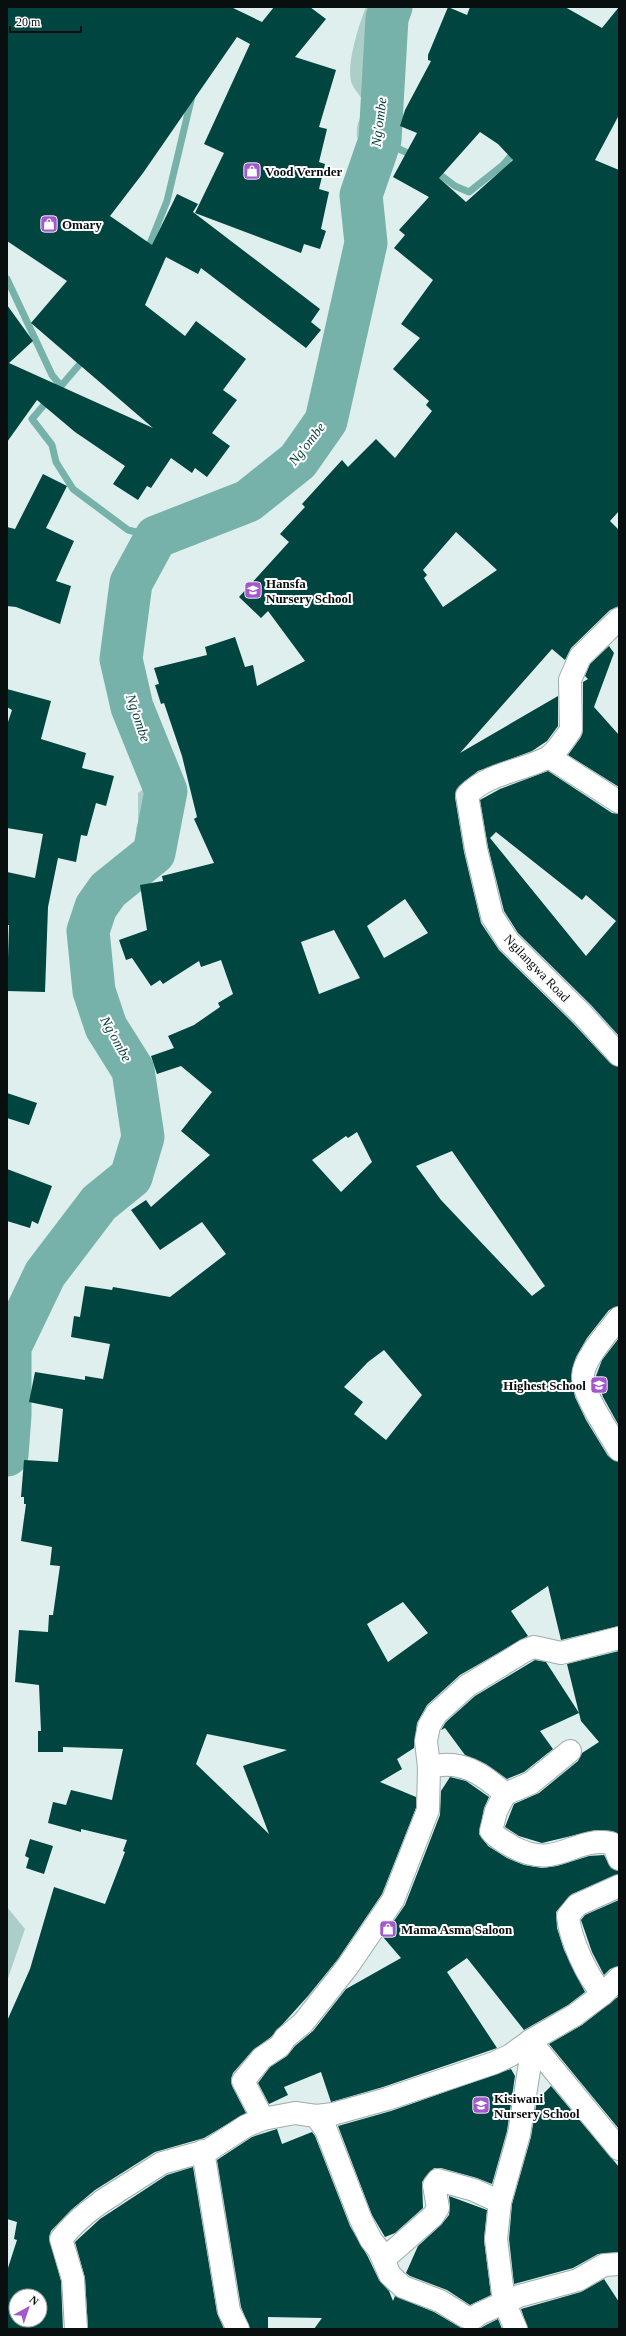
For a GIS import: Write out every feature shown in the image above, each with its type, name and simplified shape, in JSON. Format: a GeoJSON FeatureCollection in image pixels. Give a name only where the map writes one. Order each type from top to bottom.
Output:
{"type":"FeatureCollection","features":[{"type":"Feature","properties":{"kind":"street"},"geometry":{"type":"LineString","coordinates":[[619,619],[580,657],[570,680],[572,730],[549,757],[619,802]]}},
{"type":"Feature","properties":{"kind":"street","name":"Ngilangwa Road"},"geometry":{"type":"LineString","coordinates":[[549,757],[498,775],[478,786],[467,795],[476,849],[492,916],[508,941],[582,1014],[619,1055]]}},
{"type":"Feature","properties":{"kind":"street"},"geometry":{"type":"LineString","coordinates":[[619,1318],[590,1357],[583,1375],[586,1395],[619,1450]]}},
{"type":"Feature","properties":{"kind":"street"},"geometry":{"type":"LineString","coordinates":[[263,2119],[243,2081],[262,2058],[280,2046],[285,2038],[303,2023],[348,1966],[393,1900],[428,1810],[429,1767],[426,1741],[429,1726],[441,1709],[467,1686],[509,1659],[530,1649],[543,1648],[561,1652],[619,1638]]}},
{"type":"Feature","properties":{"kind":"street"},"geometry":{"type":"LineString","coordinates":[[570,1752],[530,1783],[505,1794],[492,1823],[491,1831],[497,1838],[535,1856],[555,1856],[567,1850],[596,1843],[611,1843],[614,1846],[619,1859]]}},
{"type":"Feature","properties":{"kind":"street"},"geometry":{"type":"LineString","coordinates":[[429,1767],[445,1763],[460,1766],[479,1774],[505,1794]]}},
{"type":"Feature","properties":{"kind":"street"},"geometry":{"type":"LineString","coordinates":[[603,1994],[594,1983],[585,1966],[568,1916],[577,1905],[619,1886]]}},
{"type":"Feature","properties":{"kind":"street"},"geometry":{"type":"LineString","coordinates":[[76,2329],[73,2279],[61,2238],[74,2222],[87,2211],[162,2163],[209,2150],[246,2126],[263,2119],[295,2113],[316,2116],[332,2114],[387,2099],[470,2071],[511,2055],[555,2028],[603,1994],[619,1978]]}},
{"type":"Feature","properties":{"kind":"street"},"geometry":{"type":"LineString","coordinates":[[531,2042],[619,2149]]}},
{"type":"Feature","properties":{"kind":"street"},"geometry":{"type":"LineString","coordinates":[[516,2329],[504,2302],[496,2239],[500,2202],[519,2134],[531,2042]]}},
{"type":"Feature","properties":{"kind":"street"},"geometry":{"type":"LineString","coordinates":[[316,2116],[326,2130],[366,2231],[384,2259],[390,2275],[403,2287],[440,2301],[466,2318],[474,2318],[519,2296],[578,2280],[604,2265],[619,2264]]}},
{"type":"Feature","properties":{"kind":"street"},"geometry":{"type":"LineString","coordinates":[[203,2151],[228,2311],[238,2329]]}},
{"type":"Feature","properties":{"kind":"street"},"geometry":{"type":"LineString","coordinates":[[384,2259],[433,2216],[438,2208],[434,2185],[438,2180],[474,2190],[500,2202]]}},
{"type":"Feature","properties":{"kind":"green space"},"geometry":{"type":"Polygon","coordinates":[[[366,7],[400,7],[394,24],[385,111],[392,117],[385,125],[383,133],[368,140],[357,138],[358,123],[366,110],[362,99],[353,86],[350,69],[356,35],[366,7]]]}},
{"type":"Feature","properties":{"kind":"green space"},"geometry":{"type":"Polygon","coordinates":[[[145,788],[152,792],[155,796],[156,810],[149,815],[143,816],[147,825],[140,832],[136,829],[138,823],[138,793],[145,788]]]}},
{"type":"Feature","properties":{"kind":"green space"},"geometry":{"type":"Polygon","coordinates":[[[7,1907],[25,1929],[7,1981],[7,1907]]]}},
{"type":"Feature","properties":{"kind":"building"},"geometry":{"type":"Polygon","coordinates":[[[7,7],[231,7],[262,22],[274,7],[310,7],[326,19],[295,57],[336,70],[319,127],[327,129],[319,162],[325,164],[319,189],[329,192],[321,229],[326,231],[320,249],[304,244],[301,253],[195,213],[224,153],[204,144],[250,44],[237,37],[143,173],[110,216],[152,245],[177,194],[198,204],[193,212],[320,309],[311,322],[321,330],[306,348],[201,268],[198,274],[166,257],[145,305],[185,336],[196,321],[246,359],[223,390],[237,400],[212,433],[230,446],[207,477],[195,468],[192,473],[171,458],[151,488],[147,486],[138,500],[113,484],[125,466],[75,432],[37,400],[7,442],[7,305],[33,341],[9,363],[153,428],[31,323],[67,281],[7,241],[7,7]]]}},
{"type":"Feature","properties":{"kind":"building"},"geometry":{"type":"Polygon","coordinates":[[[448,7],[467,15],[470,7],[565,7],[602,28],[619,7],[619,115],[595,160],[619,170],[619,511],[610,521],[619,530],[619,606],[610,610],[571,648],[565,660],[552,649],[460,753],[558,696],[558,726],[547,741],[532,751],[478,771],[459,786],[455,797],[464,852],[481,923],[499,950],[573,1023],[610,1063],[619,1067],[619,1306],[609,1310],[587,1338],[576,1357],[571,1377],[575,1397],[586,1420],[608,1456],[619,1462],[619,1626],[561,1640],[548,1586],[511,1611],[528,1636],[460,1675],[427,1705],[417,1723],[414,1748],[397,1759],[402,1769],[380,1782],[416,1797],[416,1808],[382,1894],[338,1959],[308,1996],[271,2037],[253,2050],[233,2073],[231,2079],[232,2086],[246,2113],[204,2138],[155,2152],[95,2190],[71,2210],[51,2231],[49,2237],[61,2281],[63,2329],[7,2329],[7,2271],[17,2240],[14,2239],[17,2222],[7,2219],[7,2021],[30,1969],[54,1887],[105,1904],[125,1852],[123,1851],[127,1840],[81,1829],[81,1832],[48,1823],[53,1802],[66,1805],[71,1790],[112,1800],[123,1749],[63,1747],[63,1752],[38,1752],[38,1731],[41,1731],[39,1685],[15,1682],[19,1630],[48,1632],[49,1615],[53,1615],[60,1566],[50,1565],[52,1547],[21,1541],[26,1504],[24,1504],[24,1497],[21,1497],[24,1460],[58,1462],[63,1409],[29,1402],[35,1372],[85,1380],[85,1376],[103,1379],[110,1344],[71,1337],[74,1316],[80,1317],[85,1286],[112,1290],[113,1287],[170,1297],[226,1254],[202,1222],[160,1250],[131,1210],[146,1200],[151,1207],[210,1155],[181,1131],[212,1092],[181,1066],[157,1074],[151,1056],[174,1048],[168,1036],[194,1025],[220,1007],[218,1003],[233,994],[221,960],[201,967],[199,961],[163,984],[160,980],[151,986],[132,958],[126,960],[119,940],[147,930],[140,885],[163,881],[162,876],[214,863],[194,819],[197,817],[182,756],[164,703],[161,704],[155,685],[159,684],[154,668],[207,655],[205,647],[235,637],[245,667],[253,665],[257,686],[305,661],[268,611],[261,618],[239,597],[289,542],[280,534],[305,507],[302,504],[342,460],[348,467],[376,439],[395,458],[432,411],[426,405],[429,401],[393,369],[420,338],[401,324],[433,280],[394,248],[405,235],[399,230],[429,197],[393,177],[417,133],[400,126],[405,110],[431,61],[428,60],[428,55],[448,7]],[[480,132],[439,178],[466,202],[513,160],[498,144],[480,132]],[[456,532],[423,570],[427,575],[424,578],[443,607],[497,570],[456,532]],[[405,899],[367,926],[384,958],[428,933],[405,899]],[[334,930],[301,942],[319,994],[360,978],[334,930]],[[357,1132],[348,1138],[346,1136],[312,1160],[341,1192],[372,1162],[357,1132]],[[452,1151],[416,1166],[441,1200],[532,1296],[545,1286],[452,1151]],[[384,1350],[368,1362],[344,1387],[363,1402],[354,1414],[386,1440],[422,1395],[384,1350]],[[403,1602],[367,1624],[388,1662],[428,1633],[403,1602]],[[207,1734],[196,1764],[269,1834],[243,1766],[287,1750],[207,1734]]]}},
{"type":"Feature","properties":{"kind":"building"},"geometry":{"type":"Polygon","coordinates":[[[43,474],[67,486],[46,528],[74,541],[56,581],[71,586],[60,624],[16,607],[7,606],[7,527],[15,529],[43,474]]]}},
{"type":"Feature","properties":{"kind":"building"},"geometry":{"type":"Polygon","coordinates":[[[609,646],[614,653],[594,707],[619,735],[619,787],[568,755],[581,737],[583,730],[583,682],[588,679],[585,676],[590,664],[609,646]]]}},
{"type":"Feature","properties":{"kind":"building"},"geometry":{"type":"Polygon","coordinates":[[[7,689],[51,701],[41,739],[86,753],[82,768],[114,776],[106,806],[96,803],[87,836],[81,835],[76,862],[58,858],[48,907],[45,992],[7,991],[9,925],[7,925],[7,872],[35,878],[43,834],[7,828],[7,725],[12,710],[7,707],[7,689]]]}},
{"type":"Feature","properties":{"kind":"building"},"geometry":{"type":"Polygon","coordinates":[[[548,771],[612,813],[619,814],[619,1036],[591,1005],[518,933],[504,911],[488,847],[480,800],[500,789],[548,771]],[[496,832],[490,838],[586,956],[616,921],[586,895],[582,900],[496,832]]]}},
{"type":"Feature","properties":{"kind":"building"},"geometry":{"type":"Polygon","coordinates":[[[7,1093],[37,1103],[29,1125],[7,1118],[7,1093]]]}},
{"type":"Feature","properties":{"kind":"building"},"geometry":{"type":"Polygon","coordinates":[[[7,1169],[52,1186],[38,1224],[32,1221],[30,1228],[7,1221],[7,1169]]]}},
{"type":"Feature","properties":{"kind":"building"},"geometry":{"type":"Polygon","coordinates":[[[619,1338],[619,1426],[603,1397],[596,1376],[602,1360],[619,1338]]]}},
{"type":"Feature","properties":{"kind":"building"},"geometry":{"type":"Polygon","coordinates":[[[619,1651],[619,1834],[612,1831],[596,1830],[542,1843],[519,1836],[505,1827],[514,1804],[539,1793],[578,1761],[582,1753],[599,1742],[581,1721],[567,1664],[619,1651]]]}},
{"type":"Feature","properties":{"kind":"building"},"geometry":{"type":"Polygon","coordinates":[[[535,1660],[546,1662],[579,1713],[540,1731],[553,1749],[524,1772],[507,1779],[486,1764],[465,1755],[445,1728],[441,1730],[446,1722],[475,1696],[535,1660]]]}},
{"type":"Feature","properties":{"kind":"building"},"geometry":{"type":"Polygon","coordinates":[[[450,1777],[466,1781],[489,1797],[484,1808],[479,1834],[488,1846],[507,1858],[524,1865],[542,1868],[557,1866],[589,1856],[604,1855],[611,1868],[619,1871],[619,1874],[572,1894],[556,1912],[557,1928],[564,1950],[585,1992],[568,2005],[524,2030],[467,1958],[447,1972],[497,2048],[383,2087],[331,2102],[321,2072],[284,2087],[288,2095],[269,2104],[258,2083],[270,2067],[287,2056],[295,2046],[313,2031],[346,1989],[401,1958],[383,1937],[405,1905],[440,1815],[441,1791],[450,1777]]]}},
{"type":"Feature","properties":{"kind":"building"},"geometry":{"type":"Polygon","coordinates":[[[30,1839],[53,1846],[44,1874],[26,1868],[29,1858],[25,1856],[30,1839]]]}},
{"type":"Feature","properties":{"kind":"building"},"geometry":{"type":"Polygon","coordinates":[[[619,1900],[619,1966],[610,1969],[604,1975],[592,1952],[581,1920],[585,1915],[619,1900]]]}},
{"type":"Feature","properties":{"kind":"building"},"geometry":{"type":"Polygon","coordinates":[[[619,1996],[619,2129],[549,2044],[582,2025],[619,1996]]]}},
{"type":"Feature","properties":{"kind":"building"},"geometry":{"type":"Polygon","coordinates":[[[511,2069],[515,2076],[507,2131],[492,2184],[477,2178],[441,2168],[434,2168],[422,2182],[423,2208],[395,2233],[385,2237],[372,2215],[338,2126],[391,2111],[511,2069]]]}},
{"type":"Feature","properties":{"kind":"building"},"geometry":{"type":"Polygon","coordinates":[[[551,2086],[619,2167],[619,2252],[598,2254],[573,2268],[514,2284],[509,2239],[512,2204],[531,2137],[537,2100],[551,2086]]]}},
{"type":"Feature","properties":{"kind":"building"},"geometry":{"type":"Polygon","coordinates":[[[277,2129],[282,2144],[312,2132],[315,2136],[350,2226],[379,2280],[389,2291],[393,2301],[395,2296],[434,2312],[463,2329],[314,2329],[322,2318],[268,2317],[268,2329],[250,2329],[241,2307],[217,2160],[252,2137],[277,2129]]]}},
{"type":"Feature","properties":{"kind":"building"},"geometry":{"type":"Polygon","coordinates":[[[193,2167],[217,2313],[224,2329],[88,2329],[85,2278],[75,2242],[100,2219],[167,2175],[193,2167]]]}},
{"type":"Feature","properties":{"kind":"building"},"geometry":{"type":"Polygon","coordinates":[[[449,2196],[487,2210],[484,2240],[491,2295],[470,2305],[447,2290],[410,2276],[406,2273],[418,2246],[441,2225],[449,2215],[449,2196]]]}},
{"type":"Feature","properties":{"kind":"building"},"geometry":{"type":"Polygon","coordinates":[[[604,2279],[619,2302],[619,2329],[528,2329],[521,2309],[581,2292],[604,2279]]]}},
{"type":"Feature","properties":{"kind":"building"},"geometry":{"type":"Polygon","coordinates":[[[498,2319],[502,2329],[479,2329],[486,2325],[498,2319]]]}},
{"type":"Feature","properties":{"kind":"waterway","name":"Ng'ombe"},"geometry":{"type":"LineString","coordinates":[[7,1455],[10,1415],[10,1347],[45,1274],[99,1203],[131,1177],[143,1137],[133,1070],[106,1027],[94,991],[88,931],[96,907],[108,890],[154,853],[166,791],[132,707],[121,659],[131,583],[156,537],[248,501],[298,461],[326,421],[366,243],[361,195],[380,140],[387,18],[391,7]]}},
{"type":"Feature","properties":{"kind":"waterway"},"geometry":{"type":"LineString","coordinates":[[147,251],[167,201],[192,96]]}},
{"type":"Feature","properties":{"kind":"waterway"},"geometry":{"type":"LineString","coordinates":[[380,140],[414,156]]}},
{"type":"Feature","properties":{"kind":"waterway"},"geometry":{"type":"LineString","coordinates":[[434,170],[455,186],[469,192],[503,165],[515,151]]}},
{"type":"Feature","properties":{"kind":"waterway"},"geometry":{"type":"LineString","coordinates":[[7,279],[52,375],[61,386],[58,389]]}},
{"type":"Feature","properties":{"kind":"waterway"},"geometry":{"type":"LineString","coordinates":[[61,386],[85,358]]}},
{"type":"Feature","properties":{"kind":"waterway"},"geometry":{"type":"LineString","coordinates":[[49,399],[32,419],[52,445],[56,462],[73,489],[128,530],[156,537]]}},
{"type":"Feature","properties":{"kind":"place","name":"Vood Vernder"},"geometry":{"type":"Point","coordinates":[252,171]}},
{"type":"Feature","properties":{"kind":"place","name":"Omary"},"geometry":{"type":"Point","coordinates":[49,224]}},
{"type":"Feature","properties":{"kind":"place","name":"Hansfa Nursery School"},"geometry":{"type":"Point","coordinates":[253,590]}},
{"type":"Feature","properties":{"kind":"place","name":"Highest School"},"geometry":{"type":"Point","coordinates":[599,1385]}},
{"type":"Feature","properties":{"kind":"place","name":"Mama Asma Saloon"},"geometry":{"type":"Point","coordinates":[388,1929]}},
{"type":"Feature","properties":{"kind":"place","name":"Kisiwani Nursery School"},"geometry":{"type":"Point","coordinates":[481,2105]}}]}
